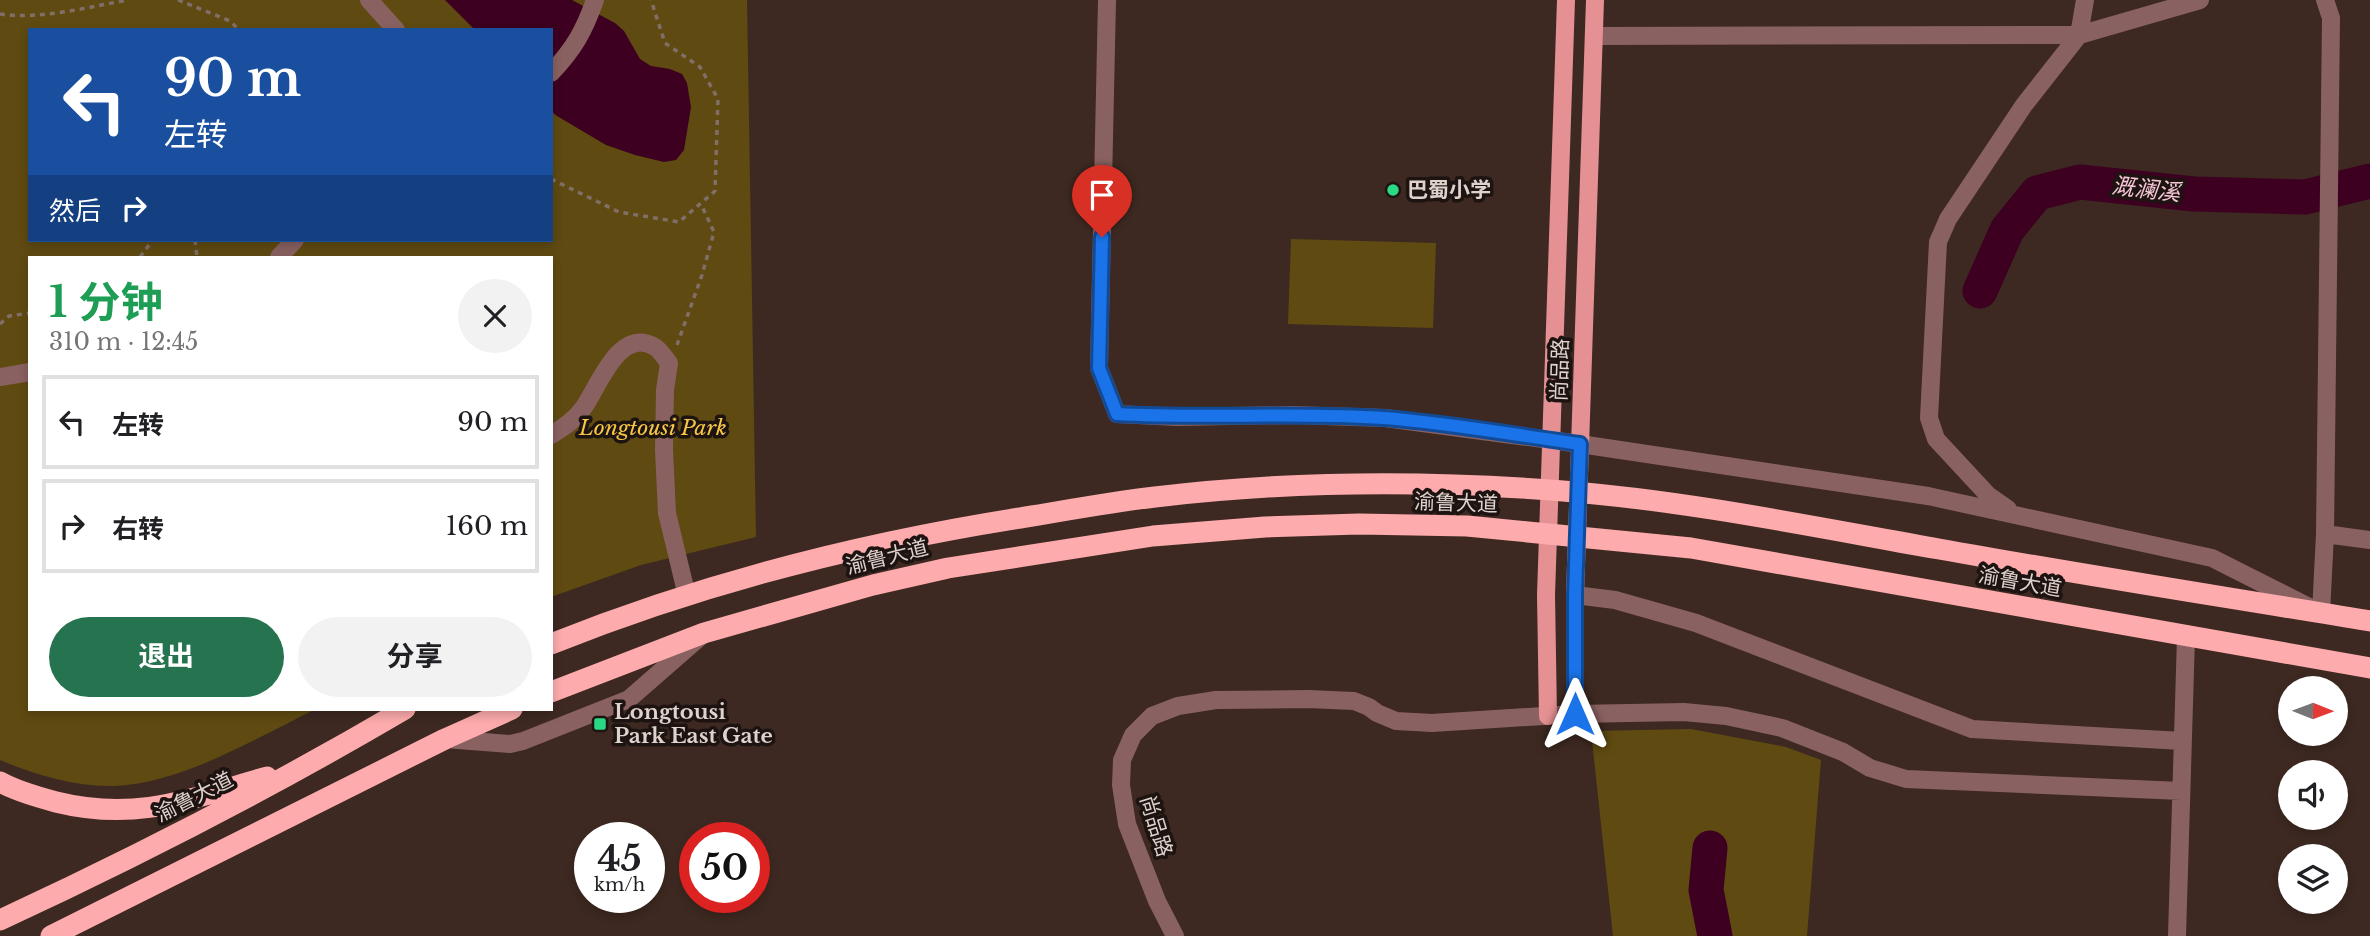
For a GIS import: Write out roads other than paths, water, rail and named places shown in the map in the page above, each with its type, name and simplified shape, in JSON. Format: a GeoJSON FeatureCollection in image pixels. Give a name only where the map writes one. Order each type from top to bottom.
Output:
{"type":"FeatureCollection","features":[{"type":"Feature","properties":{"kind":"highway","name":"渝鲁大道"},"geometry":{"type":"LineString","coordinates":[[553,643],[687,596],[790,566],[939,531],[1153,497],[1258,487],[1462,485],[1567,491],[1698,506],[2370,621]]}},
{"type":"Feature","properties":{"kind":"highway","name":"渝鲁大道"},"geometry":{"type":"LineString","coordinates":[[553,691],[704,633],[873,585],[948,568],[1153,536],[1265,527],[1359,524],[1467,526],[1691,548],[2370,668]]}},
{"type":"Feature","properties":{"kind":"highway","name":"渝鲁大道"},"geometry":{"type":"LineString","coordinates":[[0,920],[98,874],[312,764],[402,711]]}},
{"type":"Feature","properties":{"kind":"highway"},"geometry":{"type":"LineString","coordinates":[[51,936],[445,739],[508,711]]}},
{"type":"Feature","properties":{"kind":"highway"},"geometry":{"type":"LineString","coordinates":[[0,782],[73,806],[123,811],[163,806],[312,764]]}},
{"type":"Feature","properties":{"kind":"main road","name":"尚品路"},"geometry":{"type":"LineString","coordinates":[[1548,716],[1546,595],[1566,0]]}},
{"type":"Feature","properties":{"kind":"main road","name":"尚品路"},"geometry":{"type":"LineString","coordinates":[[1575,714],[1575,595],[1595,0]]}},
{"type":"Feature","properties":{"kind":"main road"},"geometry":{"type":"LineString","coordinates":[[66,936],[111,906]]}},
{"type":"Feature","properties":{"kind":"street"},"geometry":{"type":"LineString","coordinates":[[369,0],[394,28]]}},
{"type":"Feature","properties":{"kind":"street"},"geometry":{"type":"LineString","coordinates":[[553,71],[572,51],[586,27],[595,0]]}},
{"type":"Feature","properties":{"kind":"street"},"geometry":{"type":"LineString","coordinates":[[1107,0],[1099,368],[1117,414],[1177,417],[1293,415],[1385,418],[1928,496],[2212,558],[2321,613],[2325,534],[2331,18],[2325,0]]}},
{"type":"Feature","properties":{"kind":"street"},"geometry":{"type":"LineString","coordinates":[[2014,513],[1988,495],[1936,439],[1929,418],[1938,242],[1948,219],[2024,105],[2078,35],[2085,0]]}},
{"type":"Feature","properties":{"kind":"street"},"geometry":{"type":"LineString","coordinates":[[1594,36],[2078,35],[2200,0]]}},
{"type":"Feature","properties":{"kind":"street"},"geometry":{"type":"LineString","coordinates":[[280,256],[293,242]]}},
{"type":"Feature","properties":{"kind":"street"},"geometry":{"type":"LineString","coordinates":[[553,434],[569,425],[584,407],[613,358],[627,346],[642,343],[656,348],[670,363],[665,402],[667,513],[687,596]]}},
{"type":"Feature","properties":{"kind":"street"},"geometry":{"type":"LineString","coordinates":[[0,377],[28,372]]}},
{"type":"Feature","properties":{"kind":"street"},"geometry":{"type":"LineString","coordinates":[[2325,534],[2370,540]]}},
{"type":"Feature","properties":{"kind":"street"},"geometry":{"type":"LineString","coordinates":[[1575,595],[1615,600],[1696,623],[1972,729],[2182,741]]}},
{"type":"Feature","properties":{"kind":"street"},"geometry":{"type":"LineString","coordinates":[[445,739],[510,744],[629,699],[704,633]]}},
{"type":"Feature","properties":{"kind":"street"},"geometry":{"type":"LineString","coordinates":[[2177,936],[2186,637]]}},
{"type":"Feature","properties":{"kind":"street","name":"尚品路"},"geometry":{"type":"LineString","coordinates":[[1175,936],[1157,901],[1127,824],[1121,785],[1122,760],[1133,735],[1152,716],[1178,706],[1216,700],[1308,699],[1354,701],[1370,706],[1377,713],[1396,721],[1432,723],[1575,714]]}},
{"type":"Feature","properties":{"kind":"street"},"geometry":{"type":"LineString","coordinates":[[1575,714],[1684,712],[1726,716],[1782,728],[1843,752],[1870,768],[1906,779],[2181,791]]}},
{"type":"Feature","properties":{"kind":"waterway","name":"溉澜溪"},"geometry":{"type":"LineString","coordinates":[[1980,291],[2007,230],[2037,193],[2080,182],[2194,194],[2305,197],[2370,181]]}},
{"type":"Feature","properties":{"kind":"waterway","name":"溉澜溪"},"geometry":{"type":"LineString","coordinates":[[1710,848],[1706,890],[1715,936]]}},
{"type":"Feature","properties":{"kind":"place","name":"巴蜀小学"},"geometry":{"type":"Point","coordinates":[1393,190]}},
{"type":"Feature","properties":{"kind":"place","name":"Longtousi Park East Gate"},"geometry":{"type":"Point","coordinates":[600,724]}},
{"type":"Feature","properties":{"kind":"park label","name":"Longtousi Park"},"geometry":{"type":"Point","coordinates":[653,428]}}]}
